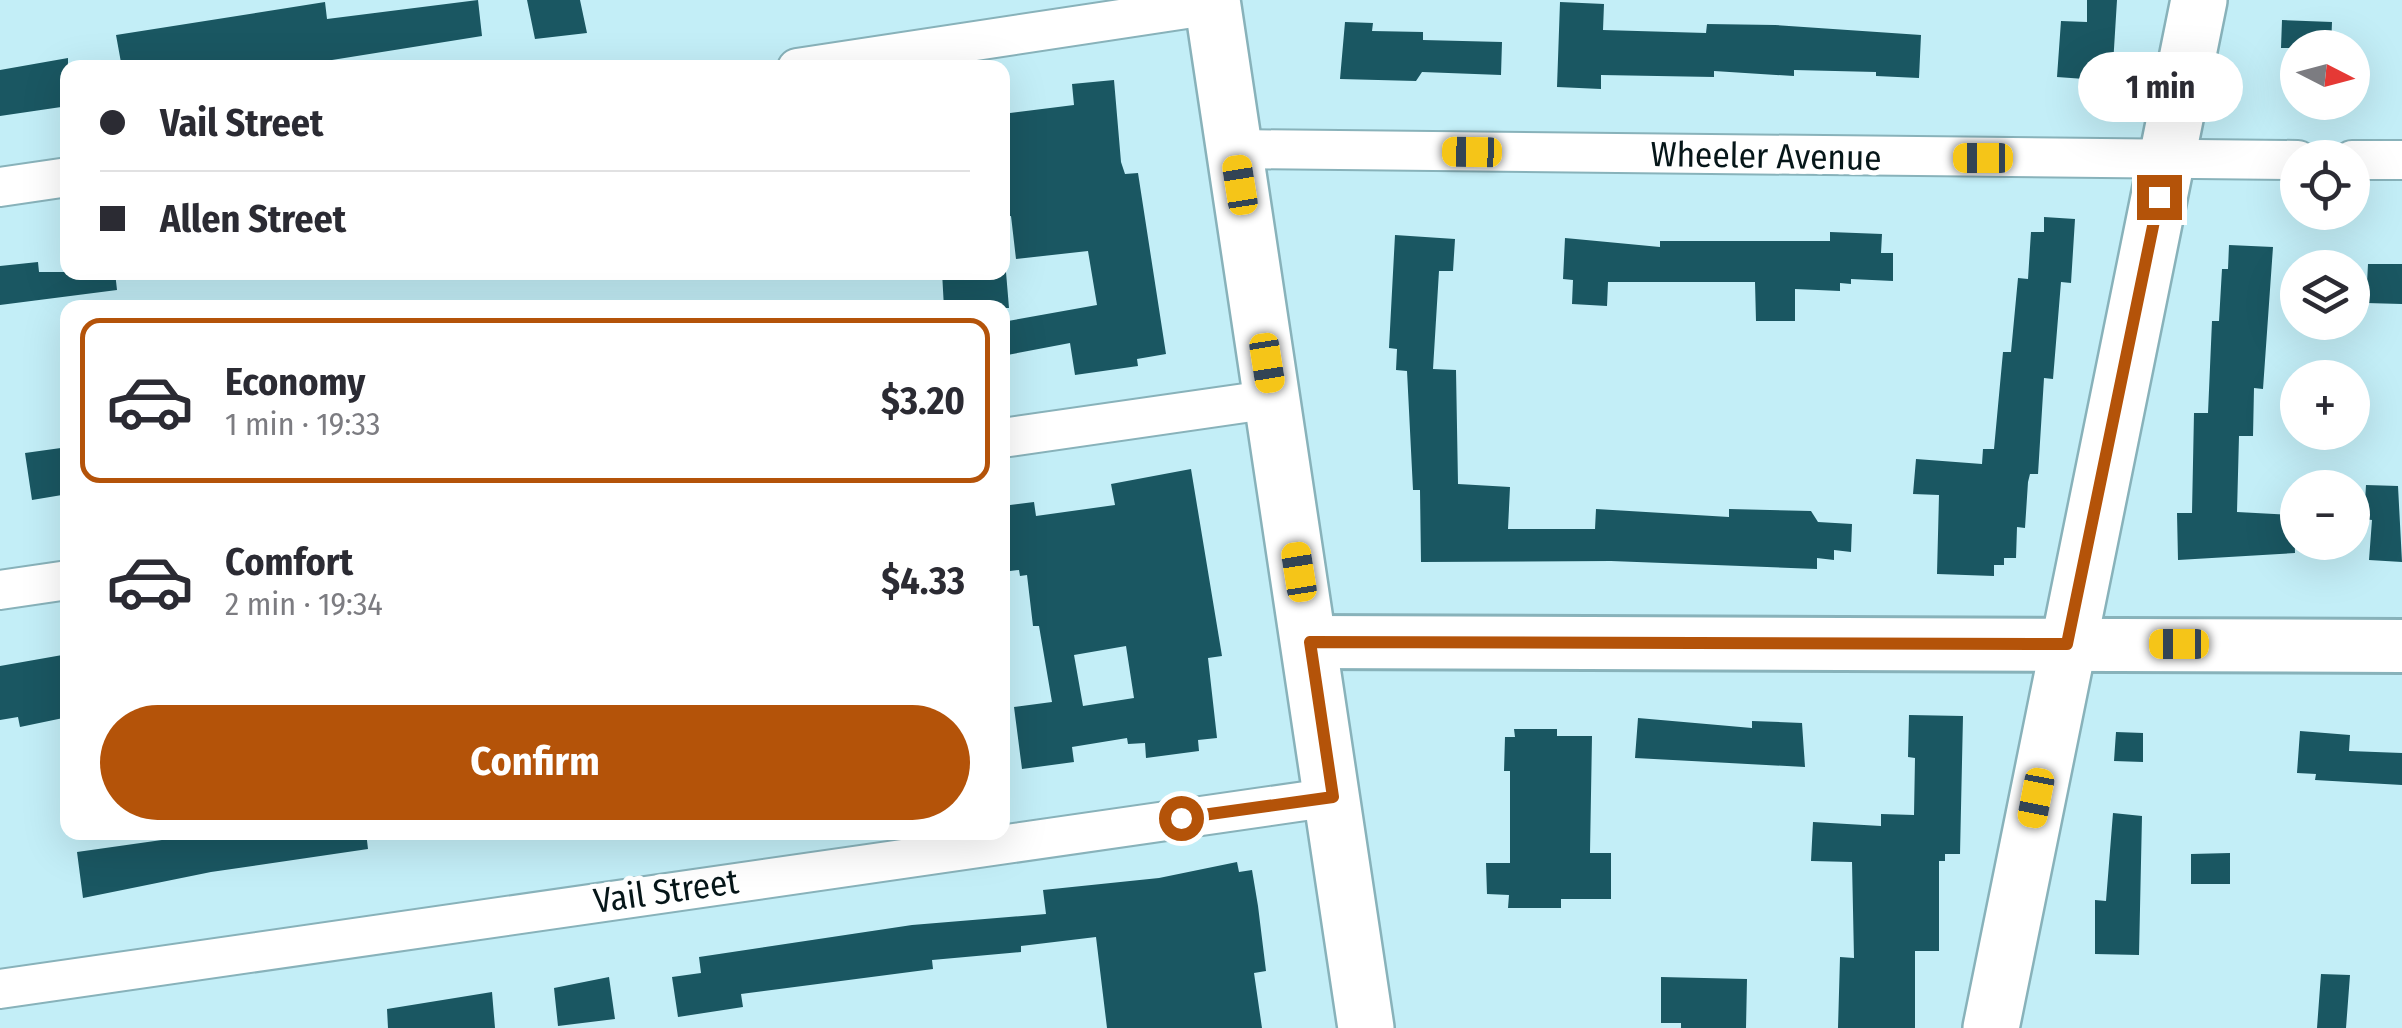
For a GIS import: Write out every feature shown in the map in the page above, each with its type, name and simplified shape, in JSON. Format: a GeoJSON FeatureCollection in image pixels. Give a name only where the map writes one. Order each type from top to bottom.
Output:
{"type":"FeatureCollection","features":[{"type":"Feature","properties":{"kind":"main road"},"geometry":{"type":"LineString","coordinates":[[1991,1028],[2198,0]]}},
{"type":"Feature","properties":{"kind":"main road"},"geometry":{"type":"LineString","coordinates":[[1213,2],[1366,1028]]}},
{"type":"Feature","properties":{"kind":"street"},"geometry":{"type":"LineString","coordinates":[[847,60],[1213,2]]}},
{"type":"Feature","properties":{"kind":"street","name":"Wheeler Avenue"},"geometry":{"type":"LineString","coordinates":[[1235,149],[2280,160]]}},
{"type":"Feature","properties":{"kind":"street"},"geometry":{"type":"LineString","coordinates":[[2370,160],[2402,160]]}},
{"type":"Feature","properties":{"kind":"street"},"geometry":{"type":"LineString","coordinates":[[0,186],[60,177]]}},
{"type":"Feature","properties":{"kind":"street"},"geometry":{"type":"LineString","coordinates":[[1010,437],[1273,399]]}},
{"type":"Feature","properties":{"kind":"street"},"geometry":{"type":"LineString","coordinates":[[0,590],[60,581]]}},
{"type":"Feature","properties":{"kind":"street"},"geometry":{"type":"LineString","coordinates":[[1310,642],[2402,646]]}},
{"type":"Feature","properties":{"kind":"street","name":"Vail Street"},"geometry":{"type":"LineString","coordinates":[[0,989],[1333,797]]}},
{"type":"Feature","properties":{"kind":"building"},"geometry":{"type":"Polygon","coordinates":[[[478,0],[482,36],[332,60],[121,60],[116,35],[325,2],[327,19],[478,0]]]}},
{"type":"Feature","properties":{"kind":"building"},"geometry":{"type":"Polygon","coordinates":[[[527,0],[580,0],[587,33],[535,39],[527,0]]]}},
{"type":"Feature","properties":{"kind":"building"},"geometry":{"type":"Polygon","coordinates":[[[2087,0],[2117,0],[2112,81],[2057,77],[2061,21],[2087,22],[2087,0]]]}},
{"type":"Feature","properties":{"kind":"building"},"geometry":{"type":"Polygon","coordinates":[[[1560,2],[1604,4],[1603,30],[1706,33],[1707,24],[1775,25],[1921,35],[1919,78],[1876,76],[1876,72],[1794,70],[1794,76],[1714,71],[1714,77],[1601,75],[1601,89],[1557,87],[1560,2]]]}},
{"type":"Feature","properties":{"kind":"building"},"geometry":{"type":"Polygon","coordinates":[[[2282,20],[2332,22],[2332,30],[2282,30],[2282,20]]]}},
{"type":"Feature","properties":{"kind":"building"},"geometry":{"type":"Polygon","coordinates":[[[1345,22],[1373,23],[1372,31],[1423,32],[1423,40],[1502,42],[1501,75],[1422,72],[1416,81],[1340,79],[1345,22]]]}},
{"type":"Feature","properties":{"kind":"building"},"geometry":{"type":"Polygon","coordinates":[[[68,58],[60,60],[60,107],[0,116],[0,70],[68,58]]]}},
{"type":"Feature","properties":{"kind":"building"},"geometry":{"type":"Polygon","coordinates":[[[1114,80],[1121,162],[1125,174],[1138,173],[1166,354],[1137,359],[1138,366],[1075,375],[1070,343],[1010,354],[1010,321],[1097,305],[1088,251],[1016,259],[1010,216],[1010,113],[1074,105],[1072,84],[1114,80]]]}},
{"type":"Feature","properties":{"kind":"building"},"geometry":{"type":"Polygon","coordinates":[[[2044,217],[2075,219],[2071,283],[2061,282],[2053,379],[2044,378],[2038,474],[2030,474],[2028,482],[2025,528],[2017,527],[2016,558],[2004,558],[2004,565],[1994,565],[1994,576],[1937,574],[1939,495],[1913,494],[1916,459],[1982,464],[1983,449],[1994,449],[2003,352],[2011,352],[2018,278],[2028,279],[2031,232],[2044,232],[2044,217]]]}},
{"type":"Feature","properties":{"kind":"building"},"geometry":{"type":"Polygon","coordinates":[[[1830,232],[1882,234],[1881,253],[1893,253],[1893,281],[1851,279],[1851,284],[1840,283],[1840,291],[1795,289],[1795,321],[1756,321],[1755,282],[1608,282],[1607,306],[1572,304],[1573,280],[1563,279],[1565,238],[1660,247],[1660,241],[1830,241],[1830,232]]]}},
{"type":"Feature","properties":{"kind":"building"},"geometry":{"type":"Polygon","coordinates":[[[1395,235],[1455,239],[1453,271],[1439,271],[1433,369],[1456,370],[1458,484],[1510,487],[1508,529],[1595,529],[1596,509],[1729,517],[1729,509],[1811,511],[1818,522],[1852,524],[1851,552],[1834,550],[1834,560],[1817,558],[1817,569],[1611,561],[1421,562],[1420,490],[1413,490],[1407,371],[1396,370],[1397,349],[1389,348],[1395,235]]]}},
{"type":"Feature","properties":{"kind":"building"},"geometry":{"type":"Polygon","coordinates":[[[2229,245],[2273,247],[2263,389],[2254,388],[2253,436],[2239,436],[2237,512],[2280,514],[2280,554],[2178,560],[2177,513],[2192,513],[2194,413],[2208,413],[2212,321],[2219,321],[2222,269],[2228,269],[2229,245]]]}},
{"type":"Feature","properties":{"kind":"building"},"geometry":{"type":"Polygon","coordinates":[[[38,262],[39,272],[60,272],[60,280],[116,280],[117,290],[0,305],[0,266],[38,262]]]}},
{"type":"Feature","properties":{"kind":"building"},"geometry":{"type":"Polygon","coordinates":[[[2370,264],[2402,264],[2402,304],[2370,303],[2370,264]]]}},
{"type":"Feature","properties":{"kind":"building"},"geometry":{"type":"Polygon","coordinates":[[[942,280],[1007,280],[1008,300],[944,300],[942,280]]]}},
{"type":"Feature","properties":{"kind":"building"},"geometry":{"type":"Polygon","coordinates":[[[60,448],[60,495],[32,500],[25,453],[60,448]]]}},
{"type":"Feature","properties":{"kind":"building"},"geometry":{"type":"Polygon","coordinates":[[[1191,469],[1222,656],[1208,658],[1217,738],[1198,740],[1199,751],[1146,758],[1145,743],[1128,744],[1127,738],[1072,747],[1074,762],[1022,769],[1014,707],[1052,702],[1039,626],[1033,626],[1027,575],[1020,576],[1019,570],[1010,571],[1010,505],[1034,502],[1036,516],[1115,505],[1111,484],[1191,469]],[[1126,646],[1074,655],[1083,706],[1134,698],[1126,646]]]}},
{"type":"Feature","properties":{"kind":"building"},"geometry":{"type":"Polygon","coordinates":[[[2370,485],[2398,486],[2402,562],[2369,560],[2370,485]]]}},
{"type":"Feature","properties":{"kind":"building"},"geometry":{"type":"Polygon","coordinates":[[[60,655],[60,719],[20,727],[18,717],[0,720],[0,666],[60,655]]]}},
{"type":"Feature","properties":{"kind":"building"},"geometry":{"type":"Polygon","coordinates":[[[1909,715],[1963,716],[1960,854],[1945,854],[1945,861],[1939,861],[1939,951],[1915,951],[1915,1028],[1838,1028],[1840,957],[1854,958],[1852,862],[1811,861],[1813,822],[1881,826],[1881,814],[1914,815],[1915,758],[1908,757],[1909,715]]]}},
{"type":"Feature","properties":{"kind":"building"},"geometry":{"type":"Polygon","coordinates":[[[1638,718],[1752,728],[1752,721],[1802,723],[1805,767],[1635,758],[1638,718]]]}},
{"type":"Feature","properties":{"kind":"building"},"geometry":{"type":"Polygon","coordinates":[[[1514,729],[1557,729],[1557,736],[1592,736],[1590,853],[1611,853],[1611,899],[1561,899],[1561,908],[1508,908],[1509,895],[1487,894],[1486,863],[1510,863],[1510,771],[1504,771],[1505,737],[1515,737],[1514,729]]]}},
{"type":"Feature","properties":{"kind":"building"},"geometry":{"type":"Polygon","coordinates":[[[2300,731],[2350,735],[2349,751],[2402,753],[2402,785],[2315,780],[2316,774],[2297,773],[2300,731]]]}},
{"type":"Feature","properties":{"kind":"building"},"geometry":{"type":"Polygon","coordinates":[[[2116,732],[2143,733],[2143,762],[2114,761],[2116,732]]]}},
{"type":"Feature","properties":{"kind":"building"},"geometry":{"type":"Polygon","coordinates":[[[2113,813],[2142,816],[2139,955],[2095,954],[2095,900],[2106,901],[2113,813]]]}},
{"type":"Feature","properties":{"kind":"building"},"geometry":{"type":"Polygon","coordinates":[[[162,840],[367,840],[368,849],[211,872],[83,898],[77,852],[162,840]]]}},
{"type":"Feature","properties":{"kind":"building"},"geometry":{"type":"Polygon","coordinates":[[[2230,853],[2230,884],[2191,884],[2191,854],[2230,853]]]}},
{"type":"Feature","properties":{"kind":"building"},"geometry":{"type":"Polygon","coordinates":[[[1237,862],[1239,872],[1252,870],[1258,906],[1266,971],[1254,973],[1262,1028],[1107,1028],[1096,937],[1021,946],[1021,952],[932,960],[933,969],[741,994],[743,1007],[678,1017],[672,977],[701,973],[699,957],[912,925],[1046,914],[1043,890],[1159,878],[1237,862]]]}},
{"type":"Feature","properties":{"kind":"building"},"geometry":{"type":"Polygon","coordinates":[[[2321,974],[2350,975],[2346,1028],[2317,1028],[2321,974]]]}},
{"type":"Feature","properties":{"kind":"building"},"geometry":{"type":"Polygon","coordinates":[[[609,977],[615,1019],[558,1026],[554,988],[609,977]]]}},
{"type":"Feature","properties":{"kind":"building"},"geometry":{"type":"Polygon","coordinates":[[[1661,977],[1747,979],[1746,1028],[1681,1028],[1681,1023],[1661,1023],[1661,977]]]}},
{"type":"Feature","properties":{"kind":"building"},"geometry":{"type":"Polygon","coordinates":[[[492,992],[495,1028],[388,1028],[387,1009],[492,992]]]}},
{"type":"Feature","properties":{"kind":"route"},"geometry":{"type":"LineString","coordinates":[[1181,818],[1333,797],[1310,642],[2067,644],[2159,197]]}}]}
